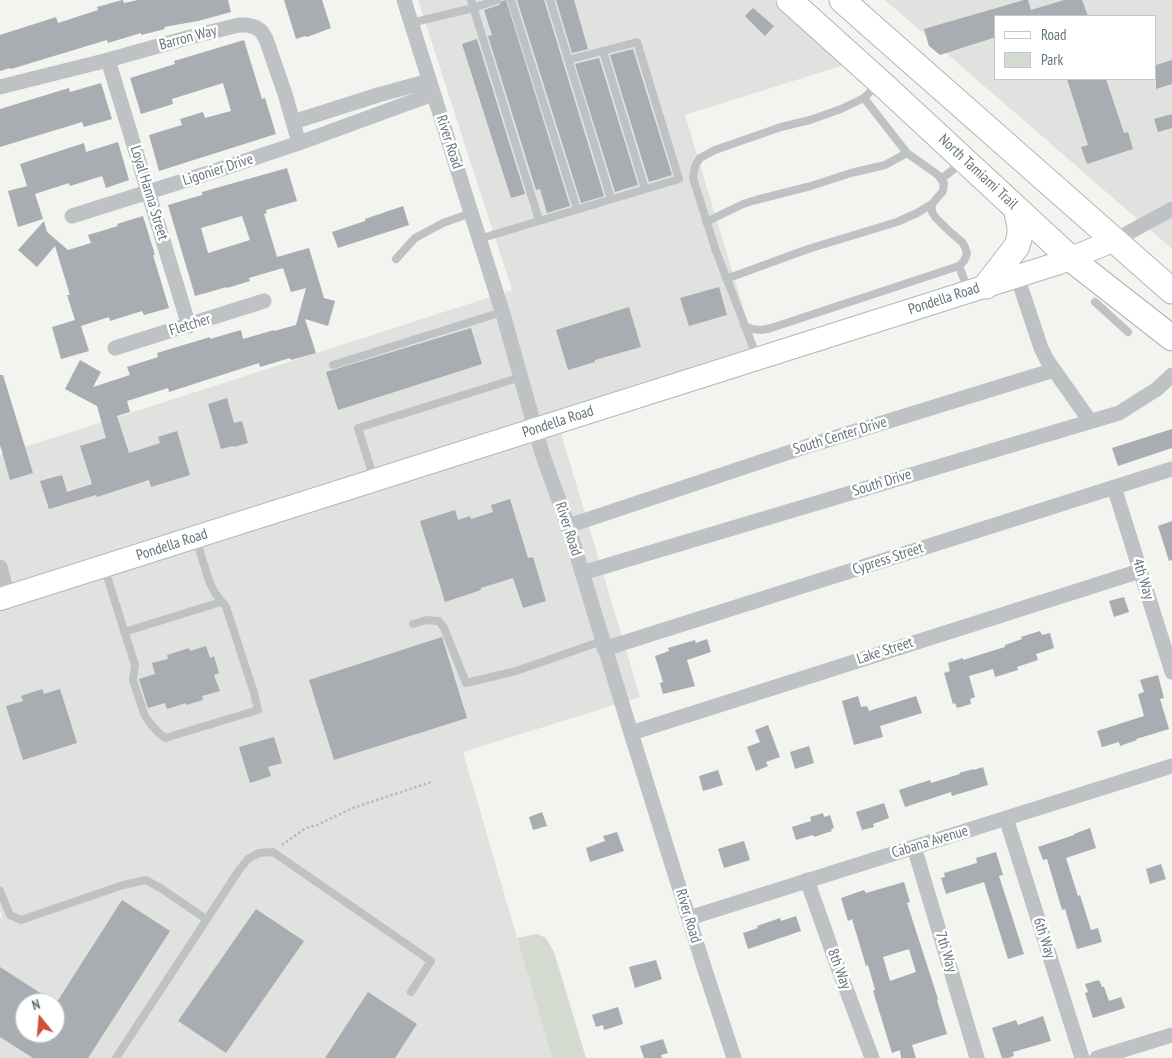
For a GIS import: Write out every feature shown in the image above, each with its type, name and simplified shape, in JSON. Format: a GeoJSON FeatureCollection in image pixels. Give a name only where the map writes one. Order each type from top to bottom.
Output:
{"type":"FeatureCollection","features":[{"type":"Feature","properties":{"kind":"main road","name":"North Tamiami Trail"},"geometry":{"type":"LineString","coordinates":[[789,0],[872,90],[965,161],[1071,259],[1118,309],[1172,338]]}},
{"type":"Feature","properties":{"kind":"main road"},"geometry":{"type":"LineString","coordinates":[[842,0],[1172,291]]}},
{"type":"Feature","properties":{"kind":"main road"},"geometry":{"type":"LineString","coordinates":[[977,289],[1017,246],[1020,227],[1016,208]]}},
{"type":"Feature","properties":{"kind":"main road","name":"Pondella Road"},"geometry":{"type":"LineString","coordinates":[[4,598],[1071,259],[1115,240]]}},
{"type":"Feature","properties":{"kind":"street","name":"River Road"},"geometry":{"type":"LineString","coordinates":[[404,0],[502,312],[542,453],[568,526],[603,645],[734,1058]]}},
{"type":"Feature","properties":{"kind":"street","name":"Barron Way"},"geometry":{"type":"LineString","coordinates":[[0,87],[239,25],[247,25],[261,31],[266,39],[299,143]]}},
{"type":"Feature","properties":{"kind":"street","name":"Loyal Hanna Street"},"geometry":{"type":"LineString","coordinates":[[108,60],[189,326]]}},
{"type":"Feature","properties":{"kind":"street"},"geometry":{"type":"LineString","coordinates":[[293,122],[378,95],[431,88]]}},
{"type":"Feature","properties":{"kind":"street","name":"Ligonier Drive"},"geometry":{"type":"LineString","coordinates":[[72,216],[299,143],[363,120],[431,88]]}},
{"type":"Feature","properties":{"kind":"street"},"geometry":{"type":"LineString","coordinates":[[357,101],[363,120]]}},
{"type":"Feature","properties":{"kind":"street"},"geometry":{"type":"LineString","coordinates":[[1115,240],[1172,210]]}},
{"type":"Feature","properties":{"kind":"street"},"geometry":{"type":"LineString","coordinates":[[1017,276],[1041,348],[1047,360],[1090,421]]}},
{"type":"Feature","properties":{"kind":"street","name":"Fletcher"},"geometry":{"type":"LineString","coordinates":[[115,348],[264,301]]}},
{"type":"Feature","properties":{"kind":"street","name":"South Center Drive"},"geometry":{"type":"LineString","coordinates":[[568,526],[810,445],[1054,370]]}},
{"type":"Feature","properties":{"kind":"street","name":"South Drive"},"geometry":{"type":"LineString","coordinates":[[582,573],[1119,413],[1157,389],[1172,375]]}},
{"type":"Feature","properties":{"kind":"street","name":"Cypress Street"},"geometry":{"type":"LineString","coordinates":[[603,645],[1172,469]]}},
{"type":"Feature","properties":{"kind":"street","name":"4th Way"},"geometry":{"type":"LineString","coordinates":[[1114,487],[1172,672]]}},
{"type":"Feature","properties":{"kind":"street"},"geometry":{"type":"LineString","coordinates":[[0,568],[4,598]]}},
{"type":"Feature","properties":{"kind":"street","name":"Lake Street"},"geometry":{"type":"LineString","coordinates":[[631,733],[1140,571]]}},
{"type":"Feature","properties":{"kind":"street","name":"Cabana Avenue"},"geometry":{"type":"LineString","coordinates":[[689,918],[1172,766]]}},
{"type":"Feature","properties":{"kind":"street","name":"6th Way"},"geometry":{"type":"LineString","coordinates":[[1006,818],[1082,1058]]}},
{"type":"Feature","properties":{"kind":"street","name":"7th Way"},"geometry":{"type":"LineString","coordinates":[[914,847],[977,1058]]}},
{"type":"Feature","properties":{"kind":"street","name":"8th Way"},"geometry":{"type":"LineString","coordinates":[[807,880],[872,1058]]}},
{"type":"Feature","properties":{"kind":"street"},"geometry":{"type":"LineString","coordinates":[[1097,1058],[1172,1035]]}},
{"type":"Feature","properties":{"kind":"lane"},"geometry":{"type":"LineString","coordinates":[[411,23],[472,4],[497,0]]}},
{"type":"Feature","properties":{"kind":"lane"},"geometry":{"type":"LineString","coordinates":[[511,0],[577,209]]}},
{"type":"Feature","properties":{"kind":"lane"},"geometry":{"type":"LineString","coordinates":[[550,0],[611,199]]}},
{"type":"Feature","properties":{"kind":"lane"},"geometry":{"type":"LineString","coordinates":[[472,4],[539,220]]}},
{"type":"Feature","properties":{"kind":"lane"},"geometry":{"type":"LineString","coordinates":[[479,239],[679,179],[636,42],[568,60]]}},
{"type":"Feature","properties":{"kind":"lane"},"geometry":{"type":"LineString","coordinates":[[603,51],[645,189]]}},
{"type":"Feature","properties":{"kind":"lane"},"geometry":{"type":"LineString","coordinates":[[726,279],[808,249],[897,222],[932,204],[943,191],[944,183],[938,175],[907,153],[872,90],[841,109],[715,150],[700,158],[695,166],[693,178],[706,222],[726,279],[757,359]]}},
{"type":"Feature","properties":{"kind":"lane"},"geometry":{"type":"LineString","coordinates":[[706,222],[743,204],[885,165],[907,153]]}},
{"type":"Feature","properties":{"kind":"lane"},"geometry":{"type":"LineString","coordinates":[[941,179],[965,161]]}},
{"type":"Feature","properties":{"kind":"lane"},"geometry":{"type":"LineString","coordinates":[[744,325],[752,329],[772,328],[959,266],[967,254],[965,247],[936,218],[932,212],[932,204]]}},
{"type":"Feature","properties":{"kind":"lane"},"geometry":{"type":"LineString","coordinates":[[396,259],[415,238],[442,223],[471,213]]}},
{"type":"Feature","properties":{"kind":"lane"},"geometry":{"type":"LineString","coordinates":[[959,266],[977,289]]}},
{"type":"Feature","properties":{"kind":"lane"},"geometry":{"type":"LineString","coordinates":[[1095,302],[1118,309],[1128,332]]}},
{"type":"Feature","properties":{"kind":"lane"},"geometry":{"type":"LineString","coordinates":[[333,365],[502,312]]}},
{"type":"Feature","properties":{"kind":"lane"},"geometry":{"type":"LineString","coordinates":[[374,480],[358,428],[521,377]]}},
{"type":"Feature","properties":{"kind":"lane"},"geometry":{"type":"LineString","coordinates":[[104,566],[134,665],[133,680],[144,714],[158,732],[165,738],[258,710],[226,607],[215,593],[209,581],[195,537]]}},
{"type":"Feature","properties":{"kind":"lane"},"geometry":{"type":"LineString","coordinates":[[124,632],[221,602]]}},
{"type":"Feature","properties":{"kind":"lane"},"geometry":{"type":"LineString","coordinates":[[413,624],[426,620],[439,621],[444,628],[466,683],[516,671],[603,645]]}},
{"type":"Feature","properties":{"kind":"lane"},"geometry":{"type":"LineString","coordinates":[[116,1058],[239,870],[248,859],[259,853],[272,852],[431,961],[411,992]]}},
{"type":"Feature","properties":{"kind":"lane"},"geometry":{"type":"LineString","coordinates":[[0,891],[10,915],[21,920],[123,885],[146,880],[206,919]]}},
{"type":"Feature","properties":{"kind":"path"},"geometry":{"type":"LineString","coordinates":[[272,852],[306,828],[317,825],[353,808],[431,782]]}},
{"type":"Feature","properties":{"kind":"shaded area"},"geometry":{"type":"Polygon","coordinates":[[[418,0],[773,0],[847,64],[685,115],[756,350],[0,591],[0,455],[512,290],[418,0]]]}},
{"type":"Feature","properties":{"kind":"shaded area"},"geometry":{"type":"Polygon","coordinates":[[[885,0],[1172,0],[1172,249],[885,0]]]}},
{"type":"Feature","properties":{"kind":"shaded area"},"geometry":{"type":"Polygon","coordinates":[[[560,430],[640,697],[463,752],[552,1058],[0,1058],[0,919],[2,916],[0,911],[0,608],[560,430]]]}},
{"type":"Feature","properties":{"kind":"green space"},"geometry":{"type":"Polygon","coordinates":[[[537,934],[546,938],[554,952],[586,1058],[552,1058],[517,938],[537,934]]]}},
{"type":"Feature","properties":{"kind":"building"},"geometry":{"type":"Polygon","coordinates":[[[123,0],[124,3],[138,0],[228,0],[231,12],[198,21],[164,27],[165,29],[141,35],[141,33],[108,43],[107,40],[0,71],[0,35],[56,17],[58,23],[98,10],[97,7],[123,0]]]}},
{"type":"Feature","properties":{"kind":"building"},"geometry":{"type":"Polygon","coordinates":[[[284,0],[322,0],[331,28],[296,39],[284,0]]]}},
{"type":"Feature","properties":{"kind":"building"},"geometry":{"type":"Polygon","coordinates":[[[506,0],[570,206],[547,213],[540,189],[536,190],[488,36],[492,35],[484,10],[499,5],[502,1],[506,0]]]}},
{"type":"Feature","properties":{"kind":"building"},"geometry":{"type":"Polygon","coordinates":[[[517,0],[544,0],[604,196],[581,203],[517,0]]]}},
{"type":"Feature","properties":{"kind":"building"},"geometry":{"type":"Polygon","coordinates":[[[556,0],[574,0],[588,49],[572,53],[556,0]]]}},
{"type":"Feature","properties":{"kind":"building"},"geometry":{"type":"Polygon","coordinates":[[[1024,0],[1028,0],[1031,10],[1064,0],[1082,0],[1088,15],[994,15],[994,38],[940,55],[929,46],[924,29],[1024,0]]]}},
{"type":"Feature","properties":{"kind":"building"},"geometry":{"type":"Polygon","coordinates":[[[753,8],[774,26],[765,36],[745,16],[753,8]]]}},
{"type":"Feature","properties":{"kind":"building"},"geometry":{"type":"Polygon","coordinates":[[[477,39],[525,194],[511,198],[462,44],[477,39]]]}},
{"type":"Feature","properties":{"kind":"building"},"geometry":{"type":"Polygon","coordinates":[[[244,40],[262,99],[265,98],[276,134],[159,171],[149,135],[182,125],[180,119],[203,112],[205,118],[231,111],[223,83],[172,99],[173,104],[141,114],[130,78],[175,64],[174,61],[244,40]]]}},
{"type":"Feature","properties":{"kind":"building"},"geometry":{"type":"Polygon","coordinates":[[[633,49],[672,175],[649,182],[610,55],[633,49]]]}},
{"type":"Feature","properties":{"kind":"building"},"geometry":{"type":"Polygon","coordinates":[[[599,58],[638,185],[615,192],[575,64],[599,58]]]}},
{"type":"Feature","properties":{"kind":"building"},"geometry":{"type":"Polygon","coordinates":[[[1172,60],[1172,84],[1156,89],[1157,65],[1172,60]]]}},
{"type":"Feature","properties":{"kind":"building"},"geometry":{"type":"Polygon","coordinates":[[[1067,80],[1106,80],[1124,133],[1128,132],[1133,149],[1087,164],[1081,147],[1088,145],[1067,80]]]}},
{"type":"Feature","properties":{"kind":"building"},"geometry":{"type":"Polygon","coordinates":[[[101,83],[112,119],[84,127],[82,122],[0,147],[0,109],[69,88],[70,92],[101,83]]]}},
{"type":"Feature","properties":{"kind":"building"},"geometry":{"type":"Polygon","coordinates":[[[1172,114],[1172,128],[1158,132],[1154,119],[1172,114]]]}},
{"type":"Feature","properties":{"kind":"building"},"geometry":{"type":"Polygon","coordinates":[[[118,142],[129,180],[106,188],[102,176],[70,186],[69,183],[35,194],[43,219],[18,227],[8,191],[27,186],[20,164],[84,143],[86,152],[118,142]]]}},
{"type":"Feature","properties":{"kind":"building"},"geometry":{"type":"Polygon","coordinates":[[[287,168],[297,201],[266,210],[267,213],[264,214],[277,257],[309,248],[324,298],[335,301],[328,326],[305,319],[316,353],[260,367],[259,363],[169,392],[168,388],[127,401],[130,412],[117,416],[129,453],[160,443],[158,437],[177,431],[190,475],[151,487],[149,480],[97,497],[96,495],[49,509],[40,481],[62,475],[67,492],[92,484],[80,446],[106,438],[97,406],[65,389],[80,360],[101,372],[93,387],[130,375],[127,367],[158,357],[157,353],[241,330],[243,339],[296,325],[306,288],[291,292],[283,268],[249,278],[250,281],[195,296],[168,205],[202,195],[202,192],[287,168]],[[242,216],[201,228],[208,253],[250,240],[242,216]]]}},
{"type":"Feature","properties":{"kind":"building"},"geometry":{"type":"Polygon","coordinates":[[[403,206],[409,225],[338,248],[332,232],[403,206]]]}},
{"type":"Feature","properties":{"kind":"building"},"geometry":{"type":"Polygon","coordinates":[[[143,216],[169,308],[144,315],[142,311],[110,321],[109,317],[81,326],[89,351],[61,359],[52,327],[75,320],[67,295],[70,295],[55,246],[37,267],[18,250],[44,221],[47,232],[68,250],[91,243],[88,235],[143,216]]]}},
{"type":"Feature","properties":{"kind":"building"},"geometry":{"type":"Polygon","coordinates":[[[719,287],[727,315],[689,326],[680,298],[719,287]]]}},
{"type":"Feature","properties":{"kind":"building"},"geometry":{"type":"Polygon","coordinates":[[[629,307],[641,347],[568,370],[556,330],[629,307]]]}},
{"type":"Feature","properties":{"kind":"building"},"geometry":{"type":"Polygon","coordinates":[[[471,328],[482,364],[338,410],[326,372],[471,328]]]}},
{"type":"Feature","properties":{"kind":"building"},"geometry":{"type":"Polygon","coordinates":[[[0,375],[3,375],[33,473],[10,480],[0,445],[0,375]]]}},
{"type":"Feature","properties":{"kind":"building"},"geometry":{"type":"Polygon","coordinates":[[[227,398],[234,423],[242,421],[248,443],[221,449],[208,404],[227,398]]]}},
{"type":"Feature","properties":{"kind":"building"},"geometry":{"type":"Polygon","coordinates":[[[1172,429],[1172,448],[1118,466],[1112,448],[1172,429]]]}},
{"type":"Feature","properties":{"kind":"building"},"geometry":{"type":"Polygon","coordinates":[[[510,499],[528,558],[533,557],[546,601],[523,608],[513,578],[445,602],[420,521],[455,510],[458,520],[470,516],[471,519],[493,512],[491,505],[510,499]]]}},
{"type":"Feature","properties":{"kind":"building"},"geometry":{"type":"Polygon","coordinates":[[[1172,521],[1172,560],[1169,561],[1158,526],[1172,521]]]}},
{"type":"Feature","properties":{"kind":"building"},"geometry":{"type":"Polygon","coordinates":[[[1124,597],[1129,612],[1114,617],[1109,601],[1124,597]]]}},
{"type":"Feature","properties":{"kind":"building"},"geometry":{"type":"Polygon","coordinates":[[[1040,631],[1042,635],[1050,633],[1054,648],[1036,654],[1038,660],[1017,667],[1018,670],[995,677],[993,669],[969,676],[975,697],[970,699],[971,704],[957,708],[955,703],[953,704],[944,673],[950,671],[948,663],[1005,647],[1005,645],[1022,639],[1021,637],[1040,631]]]}},
{"type":"Feature","properties":{"kind":"building"},"geometry":{"type":"Polygon","coordinates":[[[442,637],[467,718],[334,760],[309,680],[442,637]]]}},
{"type":"Feature","properties":{"kind":"building"},"geometry":{"type":"Polygon","coordinates":[[[707,639],[711,652],[687,660],[695,686],[663,694],[660,683],[663,682],[655,656],[669,651],[668,648],[695,640],[696,643],[707,639]]]}},
{"type":"Feature","properties":{"kind":"building"},"geometry":{"type":"Polygon","coordinates":[[[206,646],[210,658],[214,656],[219,673],[214,675],[220,691],[202,696],[203,700],[186,705],[186,703],[167,709],[165,703],[148,708],[139,679],[155,674],[152,663],[168,659],[167,655],[189,648],[190,651],[206,646]]]}},
{"type":"Feature","properties":{"kind":"building"},"geometry":{"type":"Polygon","coordinates":[[[1158,675],[1164,698],[1160,699],[1169,729],[1120,746],[1119,742],[1102,747],[1097,731],[1144,716],[1138,694],[1144,692],[1140,680],[1158,675]]]}},
{"type":"Feature","properties":{"kind":"building"},"geometry":{"type":"Polygon","coordinates":[[[42,689],[44,694],[60,689],[77,743],[23,760],[6,706],[23,701],[21,696],[42,689]]]}},
{"type":"Feature","properties":{"kind":"building"},"geometry":{"type":"Polygon","coordinates":[[[858,696],[861,707],[867,706],[869,711],[916,696],[922,713],[880,726],[883,737],[854,745],[842,701],[858,696]]]}},
{"type":"Feature","properties":{"kind":"building"},"geometry":{"type":"Polygon","coordinates":[[[768,725],[780,757],[766,762],[768,766],[756,771],[747,747],[760,742],[755,730],[768,725]]]}},
{"type":"Feature","properties":{"kind":"building"},"geometry":{"type":"Polygon","coordinates":[[[274,737],[282,763],[268,767],[271,776],[250,783],[239,747],[274,737]]]}},
{"type":"Feature","properties":{"kind":"building"},"geometry":{"type":"Polygon","coordinates":[[[809,746],[814,763],[795,769],[790,752],[809,746]]]}},
{"type":"Feature","properties":{"kind":"building"},"geometry":{"type":"Polygon","coordinates":[[[983,767],[988,785],[952,796],[951,792],[905,807],[899,790],[930,780],[931,783],[983,767]]]}},
{"type":"Feature","properties":{"kind":"building"},"geometry":{"type":"Polygon","coordinates":[[[718,770],[723,785],[703,791],[699,776],[718,770]]]}},
{"type":"Feature","properties":{"kind":"building"},"geometry":{"type":"Polygon","coordinates":[[[884,803],[889,818],[873,824],[874,827],[862,830],[856,812],[884,803]]]}},
{"type":"Feature","properties":{"kind":"building"},"geometry":{"type":"Polygon","coordinates":[[[542,812],[547,826],[533,830],[529,817],[542,812]]]}},
{"type":"Feature","properties":{"kind":"building"},"geometry":{"type":"Polygon","coordinates":[[[823,813],[824,817],[830,815],[834,828],[831,829],[832,831],[796,840],[792,827],[811,821],[810,817],[823,813]]]}},
{"type":"Feature","properties":{"kind":"building"},"geometry":{"type":"Polygon","coordinates":[[[1090,828],[1096,848],[1066,858],[1091,930],[1098,928],[1102,942],[1077,949],[1065,909],[1062,910],[1047,859],[1043,860],[1038,847],[1090,828]]]}},
{"type":"Feature","properties":{"kind":"building"},"geometry":{"type":"Polygon","coordinates":[[[617,832],[624,851],[590,862],[586,848],[605,841],[603,836],[617,832]]]}},
{"type":"Feature","properties":{"kind":"building"},"geometry":{"type":"Polygon","coordinates":[[[744,841],[750,860],[724,868],[718,849],[744,841]]]}},
{"type":"Feature","properties":{"kind":"building"},"geometry":{"type":"Polygon","coordinates":[[[996,852],[1003,875],[999,876],[1024,954],[1008,959],[984,882],[946,894],[941,878],[945,877],[944,873],[977,863],[976,858],[996,852]]]}},
{"type":"Feature","properties":{"kind":"building"},"geometry":{"type":"Polygon","coordinates":[[[1161,864],[1166,879],[1150,884],[1146,869],[1161,864]]]}},
{"type":"Feature","properties":{"kind":"building"},"geometry":{"type":"Polygon","coordinates":[[[904,882],[910,902],[907,903],[938,999],[947,1034],[912,1045],[916,1058],[901,1058],[900,1050],[892,1053],[873,991],[875,990],[868,965],[866,966],[852,919],[848,921],[841,898],[864,890],[866,893],[904,882]],[[909,949],[883,957],[890,981],[916,972],[909,949]]]}},
{"type":"Feature","properties":{"kind":"building"},"geometry":{"type":"Polygon","coordinates":[[[122,900],[170,931],[88,1058],[33,1058],[0,1037],[0,967],[40,993],[15,993],[15,1043],[65,1043],[65,993],[63,993],[122,900]]]}},
{"type":"Feature","properties":{"kind":"building"},"geometry":{"type":"Polygon","coordinates":[[[256,909],[304,941],[226,1053],[178,1021],[256,909]]]}},
{"type":"Feature","properties":{"kind":"building"},"geometry":{"type":"Polygon","coordinates":[[[796,916],[801,931],[748,949],[743,933],[780,918],[781,921],[796,916]]]}},
{"type":"Feature","properties":{"kind":"building"},"geometry":{"type":"Polygon","coordinates":[[[656,960],[662,979],[635,988],[629,967],[656,960]]]}},
{"type":"Feature","properties":{"kind":"building"},"geometry":{"type":"Polygon","coordinates":[[[1099,980],[1102,987],[1104,987],[1109,1001],[1121,997],[1125,1008],[1093,1018],[1085,993],[1088,992],[1085,984],[1099,980]]]}},
{"type":"Feature","properties":{"kind":"building"},"geometry":{"type":"Polygon","coordinates":[[[368,992],[417,1024],[395,1058],[325,1058],[368,992]]]}},
{"type":"Feature","properties":{"kind":"building"},"geometry":{"type":"Polygon","coordinates":[[[618,1007],[623,1024],[604,1030],[603,1025],[596,1027],[592,1015],[618,1007]]]}},
{"type":"Feature","properties":{"kind":"building"},"geometry":{"type":"Polygon","coordinates":[[[1043,1016],[1051,1041],[1013,1052],[1014,1056],[1002,1058],[992,1028],[1016,1020],[1018,1025],[1043,1016]]]}},
{"type":"Feature","properties":{"kind":"building"},"geometry":{"type":"Polygon","coordinates":[[[663,1039],[668,1053],[661,1055],[662,1058],[644,1058],[640,1046],[663,1039]]]}}]}
